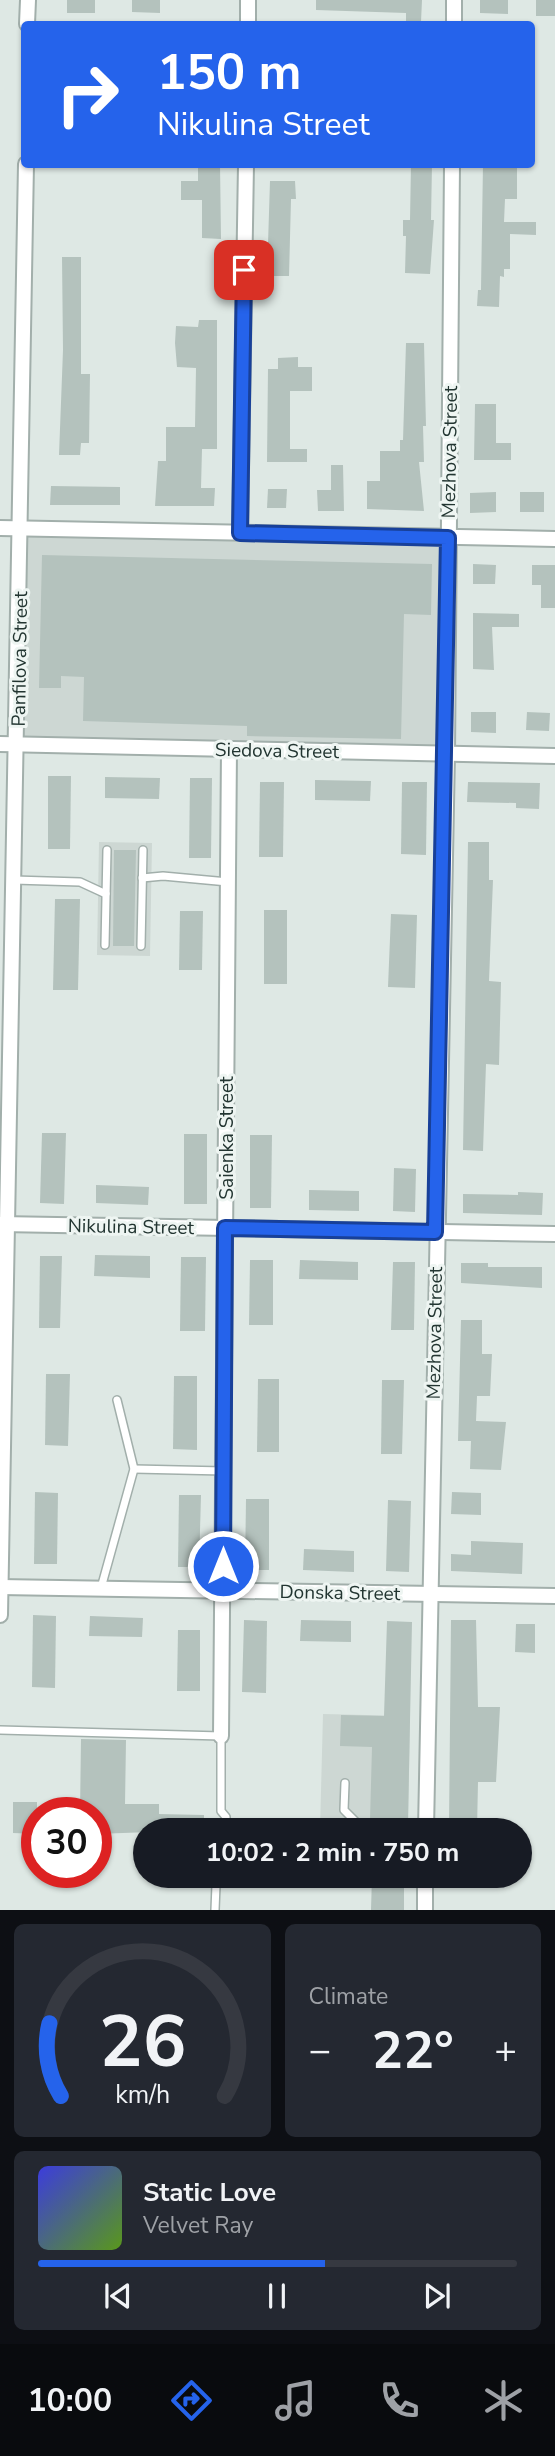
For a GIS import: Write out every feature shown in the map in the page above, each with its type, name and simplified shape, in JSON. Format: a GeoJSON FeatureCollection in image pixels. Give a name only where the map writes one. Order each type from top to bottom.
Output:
{"type":"FeatureCollection","features":[{"type":"Feature","properties":{"kind":"street"},"geometry":{"type":"LineString","coordinates":[[27,21],[28,0]]}},
{"type":"Feature","properties":{"kind":"street"},"geometry":{"type":"LineString","coordinates":[[248,0],[248,21]]}},
{"type":"Feature","properties":{"kind":"street"},"geometry":{"type":"LineString","coordinates":[[454,0],[454,21]]}},
{"type":"Feature","properties":{"kind":"street","name":"Panfilova Street"},"geometry":{"type":"LineString","coordinates":[[0,1615],[4,1224],[17,745],[26,168]]}},
{"type":"Feature","properties":{"kind":"street"},"geometry":{"type":"LineString","coordinates":[[240,533],[246,168]]}},
{"type":"Feature","properties":{"kind":"street","name":"Mezhova Street"},"geometry":{"type":"LineString","coordinates":[[426,1818],[435,1232],[447,754],[452,168]]}},
{"type":"Feature","properties":{"kind":"street"},"geometry":{"type":"LineString","coordinates":[[0,528],[555,539]]}},
{"type":"Feature","properties":{"kind":"street","name":"Siedova Street"},"geometry":{"type":"LineString","coordinates":[[0,744],[555,756]]}},
{"type":"Feature","properties":{"kind":"street","name":"Saienka Street"},"geometry":{"type":"LineString","coordinates":[[221,1737],[229,749]]}},
{"type":"Feature","properties":{"kind":"street","name":"Nikulina Street"},"geometry":{"type":"LineString","coordinates":[[4,1224],[555,1234]]}},
{"type":"Feature","properties":{"kind":"street","name":"Donska Street"},"geometry":{"type":"LineString","coordinates":[[0,1587],[555,1596]]}},
{"type":"Feature","properties":{"kind":"street"},"geometry":{"type":"LineString","coordinates":[[425,1888],[425,1910]]}},
{"type":"Feature","properties":{"kind":"lane"},"geometry":{"type":"LineString","coordinates":[[105,945],[107,850]]}},
{"type":"Feature","properties":{"kind":"lane"},"geometry":{"type":"LineString","coordinates":[[141,946],[143,850]]}},
{"type":"Feature","properties":{"kind":"lane"},"geometry":{"type":"LineString","coordinates":[[142,878],[163,876],[228,882]]}},
{"type":"Feature","properties":{"kind":"lane"},"geometry":{"type":"LineString","coordinates":[[14,880],[80,882],[106,894]]}},
{"type":"Feature","properties":{"kind":"lane"},"geometry":{"type":"LineString","coordinates":[[101,1588],[134,1469],[117,1400]]}},
{"type":"Feature","properties":{"kind":"lane"},"geometry":{"type":"LineString","coordinates":[[134,1469],[223,1471]]}},
{"type":"Feature","properties":{"kind":"lane"},"geometry":{"type":"LineString","coordinates":[[0,1730],[221,1737],[221,1811],[226,1818]]}},
{"type":"Feature","properties":{"kind":"lane"},"geometry":{"type":"LineString","coordinates":[[345,1783],[344,1810],[352,1818]]}},
{"type":"Feature","properties":{"kind":"lane"},"geometry":{"type":"LineString","coordinates":[[215,1910],[216,1888]]}},
{"type":"Feature","properties":{"kind":"shaded area"},"geometry":{"type":"Polygon","coordinates":[[[27,533],[443,545],[442,747],[24,740],[27,533]]]}},
{"type":"Feature","properties":{"kind":"shaded area"},"geometry":{"type":"Polygon","coordinates":[[[99,842],[152,843],[150,956],[97,955],[99,842]]]}},
{"type":"Feature","properties":{"kind":"shaded area"},"geometry":{"type":"Polygon","coordinates":[[[323,1714],[410,1716],[408,1818],[320,1818],[323,1714]]]}},
{"type":"Feature","properties":{"kind":"building"},"geometry":{"type":"Polygon","coordinates":[[[67,0],[95,0],[95,13],[67,13],[67,0]]]}},
{"type":"Feature","properties":{"kind":"building"},"geometry":{"type":"Polygon","coordinates":[[[132,0],[160,0],[160,13],[132,12],[132,0]]]}},
{"type":"Feature","properties":{"kind":"building"},"geometry":{"type":"Polygon","coordinates":[[[316,0],[422,0],[421,21],[406,21],[406,13],[316,10],[316,0]]]}},
{"type":"Feature","properties":{"kind":"building"},"geometry":{"type":"Polygon","coordinates":[[[480,0],[508,0],[508,14],[480,13],[480,0]]]}},
{"type":"Feature","properties":{"kind":"building"},"geometry":{"type":"Polygon","coordinates":[[[536,0],[555,0],[555,16],[536,16],[536,0]]]}},
{"type":"Feature","properties":{"kind":"building"},"geometry":{"type":"Polygon","coordinates":[[[198,168],[220,168],[221,239],[202,238],[202,200],[181,200],[181,181],[198,181],[198,168]]]}},
{"type":"Feature","properties":{"kind":"building"},"geometry":{"type":"Polygon","coordinates":[[[411,168],[432,168],[431,220],[434,220],[430,274],[405,273],[406,236],[403,236],[403,220],[410,220],[411,168]]]}},
{"type":"Feature","properties":{"kind":"building"},"geometry":{"type":"Polygon","coordinates":[[[483,168],[517,168],[517,199],[505,199],[504,222],[536,222],[536,235],[510,234],[510,269],[504,269],[504,277],[500,276],[499,307],[477,306],[478,290],[481,290],[483,168]]]}},
{"type":"Feature","properties":{"kind":"building"},"geometry":{"type":"Polygon","coordinates":[[[270,181],[295,181],[296,199],[291,199],[289,276],[267,276],[270,181]]]}},
{"type":"Feature","properties":{"kind":"building"},"geometry":{"type":"Polygon","coordinates":[[[62,257],[81,257],[81,374],[90,374],[89,443],[81,443],[80,455],[59,455],[63,350],[62,257]]]}},
{"type":"Feature","properties":{"kind":"building"},"geometry":{"type":"Polygon","coordinates":[[[199,320],[217,320],[217,449],[202,449],[201,488],[215,488],[214,506],[155,506],[158,461],[166,461],[166,427],[195,427],[196,368],[177,367],[176,326],[198,327],[199,320]]]}},
{"type":"Feature","properties":{"kind":"building"},"geometry":{"type":"Polygon","coordinates":[[[406,343],[424,343],[426,426],[423,426],[424,462],[419,462],[424,511],[367,509],[367,481],[380,481],[380,451],[400,451],[400,440],[403,440],[406,343]]]}},
{"type":"Feature","properties":{"kind":"building"},"geometry":{"type":"Polygon","coordinates":[[[298,357],[298,367],[312,367],[312,391],[290,391],[290,449],[307,449],[307,462],[267,462],[268,369],[278,369],[278,358],[298,357]]]}},
{"type":"Feature","properties":{"kind":"building"},"geometry":{"type":"Polygon","coordinates":[[[475,404],[496,404],[496,443],[511,443],[511,460],[474,460],[475,404]]]}},
{"type":"Feature","properties":{"kind":"building"},"geometry":{"type":"Polygon","coordinates":[[[331,465],[343,465],[344,511],[318,511],[317,490],[331,490],[331,465]]]}},
{"type":"Feature","properties":{"kind":"building"},"geometry":{"type":"Polygon","coordinates":[[[51,486],[120,487],[120,505],[50,505],[51,486]]]}},
{"type":"Feature","properties":{"kind":"building"},"geometry":{"type":"Polygon","coordinates":[[[268,489],[287,489],[286,508],[267,508],[268,489]]]}},
{"type":"Feature","properties":{"kind":"building"},"geometry":{"type":"Polygon","coordinates":[[[496,492],[496,512],[470,513],[470,493],[496,492]]]}},
{"type":"Feature","properties":{"kind":"building"},"geometry":{"type":"Polygon","coordinates":[[[520,492],[544,492],[544,512],[520,512],[520,492]]]}},
{"type":"Feature","properties":{"kind":"building"},"geometry":{"type":"Polygon","coordinates":[[[42,555],[432,564],[431,615],[404,614],[401,739],[247,736],[247,726],[83,721],[84,677],[61,676],[61,688],[39,688],[42,555]]]}},
{"type":"Feature","properties":{"kind":"building"},"geometry":{"type":"Polygon","coordinates":[[[473,564],[496,565],[495,584],[473,584],[473,564]]]}},
{"type":"Feature","properties":{"kind":"building"},"geometry":{"type":"Polygon","coordinates":[[[532,565],[555,565],[555,608],[541,608],[541,585],[532,585],[532,565]]]}},
{"type":"Feature","properties":{"kind":"building"},"geometry":{"type":"Polygon","coordinates":[[[473,613],[519,614],[519,627],[492,627],[494,670],[473,669],[473,613]]]}},
{"type":"Feature","properties":{"kind":"building"},"geometry":{"type":"Polygon","coordinates":[[[471,712],[496,712],[496,733],[471,732],[471,712]]]}},
{"type":"Feature","properties":{"kind":"building"},"geometry":{"type":"Polygon","coordinates":[[[527,712],[550,713],[549,731],[526,730],[527,712]]]}},
{"type":"Feature","properties":{"kind":"building"},"geometry":{"type":"Polygon","coordinates":[[[48,776],[71,776],[70,849],[48,849],[48,776]]]}},
{"type":"Feature","properties":{"kind":"building"},"geometry":{"type":"Polygon","coordinates":[[[105,777],[160,778],[159,799],[105,798],[105,777]]]}},
{"type":"Feature","properties":{"kind":"building"},"geometry":{"type":"Polygon","coordinates":[[[190,778],[212,778],[211,858],[189,858],[190,778]]]}},
{"type":"Feature","properties":{"kind":"building"},"geometry":{"type":"Polygon","coordinates":[[[315,780],[371,781],[370,801],[315,800],[315,780]]]}},
{"type":"Feature","properties":{"kind":"building"},"geometry":{"type":"Polygon","coordinates":[[[260,782],[284,782],[283,857],[259,857],[260,782]]]}},
{"type":"Feature","properties":{"kind":"building"},"geometry":{"type":"Polygon","coordinates":[[[402,782],[427,782],[426,855],[401,854],[402,782]]]}},
{"type":"Feature","properties":{"kind":"building"},"geometry":{"type":"Polygon","coordinates":[[[468,782],[540,783],[539,809],[516,808],[516,803],[467,802],[468,782]]]}},
{"type":"Feature","properties":{"kind":"building"},"geometry":{"type":"Polygon","coordinates":[[[468,842],[489,842],[489,880],[493,880],[489,981],[501,982],[499,1065],[486,1064],[483,1151],[463,1150],[468,842]]]}},
{"type":"Feature","properties":{"kind":"building"},"geometry":{"type":"Polygon","coordinates":[[[114,850],[136,850],[134,946],[113,946],[114,850]]]}},
{"type":"Feature","properties":{"kind":"building"},"geometry":{"type":"Polygon","coordinates":[[[55,899],[80,899],[78,990],[53,990],[55,899]]]}},
{"type":"Feature","properties":{"kind":"building"},"geometry":{"type":"Polygon","coordinates":[[[264,910],[287,910],[287,984],[264,984],[264,910]]]}},
{"type":"Feature","properties":{"kind":"building"},"geometry":{"type":"Polygon","coordinates":[[[180,911],[203,911],[202,970],[179,970],[180,911]]]}},
{"type":"Feature","properties":{"kind":"building"},"geometry":{"type":"Polygon","coordinates":[[[391,914],[417,915],[415,988],[388,987],[391,914]]]}},
{"type":"Feature","properties":{"kind":"building"},"geometry":{"type":"Polygon","coordinates":[[[42,1133],[66,1133],[64,1204],[40,1203],[42,1133]]]}},
{"type":"Feature","properties":{"kind":"building"},"geometry":{"type":"Polygon","coordinates":[[[184,1134],[207,1134],[207,1204],[184,1204],[184,1134]]]}},
{"type":"Feature","properties":{"kind":"building"},"geometry":{"type":"Polygon","coordinates":[[[250,1135],[272,1135],[271,1208],[250,1208],[250,1135]]]}},
{"type":"Feature","properties":{"kind":"building"},"geometry":{"type":"Polygon","coordinates":[[[394,1168],[416,1169],[415,1212],[393,1211],[394,1168]]]}},
{"type":"Feature","properties":{"kind":"building"},"geometry":{"type":"Polygon","coordinates":[[[96,1185],[149,1187],[148,1205],[96,1203],[96,1185]]]}},
{"type":"Feature","properties":{"kind":"building"},"geometry":{"type":"Polygon","coordinates":[[[309,1190],[359,1191],[359,1211],[309,1210],[309,1190]]]}},
{"type":"Feature","properties":{"kind":"building"},"geometry":{"type":"Polygon","coordinates":[[[518,1192],[543,1193],[542,1215],[463,1213],[463,1194],[518,1195],[518,1192]]]}},
{"type":"Feature","properties":{"kind":"building"},"geometry":{"type":"Polygon","coordinates":[[[95,1255],[150,1256],[150,1278],[94,1276],[95,1255]]]}},
{"type":"Feature","properties":{"kind":"building"},"geometry":{"type":"Polygon","coordinates":[[[40,1256],[62,1256],[60,1328],[39,1328],[40,1256]]]}},
{"type":"Feature","properties":{"kind":"building"},"geometry":{"type":"Polygon","coordinates":[[[181,1257],[206,1257],[205,1331],[180,1331],[181,1257]]]}},
{"type":"Feature","properties":{"kind":"building"},"geometry":{"type":"Polygon","coordinates":[[[250,1260],[273,1260],[273,1325],[249,1325],[250,1260]]]}},
{"type":"Feature","properties":{"kind":"building"},"geometry":{"type":"Polygon","coordinates":[[[300,1260],[358,1262],[358,1280],[299,1279],[300,1260]]]}},
{"type":"Feature","properties":{"kind":"building"},"geometry":{"type":"Polygon","coordinates":[[[393,1262],[415,1262],[414,1330],[391,1330],[393,1262]]]}},
{"type":"Feature","properties":{"kind":"building"},"geometry":{"type":"Polygon","coordinates":[[[461,1263],[488,1263],[488,1267],[542,1267],[542,1288],[461,1283],[461,1263]]]}},
{"type":"Feature","properties":{"kind":"building"},"geometry":{"type":"Polygon","coordinates":[[[461,1320],[482,1320],[482,1354],[492,1354],[490,1396],[477,1396],[476,1421],[506,1422],[501,1470],[470,1469],[471,1441],[458,1441],[461,1320]]]}},
{"type":"Feature","properties":{"kind":"building"},"geometry":{"type":"Polygon","coordinates":[[[46,1374],[70,1374],[68,1446],[45,1445],[46,1374]]]}},
{"type":"Feature","properties":{"kind":"building"},"geometry":{"type":"Polygon","coordinates":[[[174,1376],[197,1376],[197,1450],[173,1449],[174,1376]]]}},
{"type":"Feature","properties":{"kind":"building"},"geometry":{"type":"Polygon","coordinates":[[[258,1379],[279,1379],[279,1452],[257,1452],[258,1379]]]}},
{"type":"Feature","properties":{"kind":"building"},"geometry":{"type":"Polygon","coordinates":[[[382,1380],[404,1380],[402,1454],[381,1454],[382,1380]]]}},
{"type":"Feature","properties":{"kind":"building"},"geometry":{"type":"Polygon","coordinates":[[[35,1492],[58,1493],[57,1564],[34,1564],[35,1492]]]}},
{"type":"Feature","properties":{"kind":"building"},"geometry":{"type":"Polygon","coordinates":[[[452,1492],[481,1493],[481,1515],[451,1514],[452,1492]]]}},
{"type":"Feature","properties":{"kind":"building"},"geometry":{"type":"Polygon","coordinates":[[[179,1495],[201,1495],[199,1567],[178,1567],[179,1495]]]}},
{"type":"Feature","properties":{"kind":"building"},"geometry":{"type":"Polygon","coordinates":[[[246,1499],[269,1499],[269,1570],[245,1570],[246,1499]]]}},
{"type":"Feature","properties":{"kind":"building"},"geometry":{"type":"Polygon","coordinates":[[[388,1500],[411,1501],[409,1572],[386,1571],[388,1500]]]}},
{"type":"Feature","properties":{"kind":"building"},"geometry":{"type":"Polygon","coordinates":[[[471,1541],[523,1543],[522,1574],[451,1571],[451,1554],[471,1555],[471,1541]]]}},
{"type":"Feature","properties":{"kind":"building"},"geometry":{"type":"Polygon","coordinates":[[[304,1549],[354,1551],[354,1572],[303,1570],[304,1549]]]}},
{"type":"Feature","properties":{"kind":"building"},"geometry":{"type":"Polygon","coordinates":[[[33,1615],[56,1616],[55,1688],[32,1687],[33,1615]]]}},
{"type":"Feature","properties":{"kind":"building"},"geometry":{"type":"Polygon","coordinates":[[[90,1616],[143,1618],[142,1637],[89,1636],[90,1616]]]}},
{"type":"Feature","properties":{"kind":"building"},"geometry":{"type":"Polygon","coordinates":[[[244,1620],[267,1621],[266,1693],[242,1692],[244,1620]]]}},
{"type":"Feature","properties":{"kind":"building"},"geometry":{"type":"Polygon","coordinates":[[[301,1620],[351,1621],[351,1642],[300,1641],[301,1620]]]}},
{"type":"Feature","properties":{"kind":"building"},"geometry":{"type":"Polygon","coordinates":[[[451,1620],[476,1620],[478,1707],[500,1707],[496,1782],[478,1782],[477,1818],[449,1818],[451,1620]]]}},
{"type":"Feature","properties":{"kind":"building"},"geometry":{"type":"Polygon","coordinates":[[[387,1621],[412,1622],[408,1818],[370,1818],[372,1747],[340,1746],[341,1715],[384,1716],[387,1621]]]}},
{"type":"Feature","properties":{"kind":"building"},"geometry":{"type":"Polygon","coordinates":[[[516,1624],[535,1624],[535,1653],[515,1652],[516,1624]]]}},
{"type":"Feature","properties":{"kind":"building"},"geometry":{"type":"Polygon","coordinates":[[[178,1630],[200,1630],[200,1691],[177,1691],[178,1630]]]}},
{"type":"Feature","properties":{"kind":"building"},"geometry":{"type":"Polygon","coordinates":[[[81,1739],[126,1740],[125,1804],[159,1804],[159,1814],[204,1815],[204,1818],[133,1818],[133,1833],[112,1833],[112,1797],[80,1797],[81,1739]]]}},
{"type":"Feature","properties":{"kind":"building"},"geometry":{"type":"Polygon","coordinates":[[[13,1802],[21,1802],[21,1833],[13,1833],[13,1802]]]}},
{"type":"Feature","properties":{"kind":"building"},"geometry":{"type":"Polygon","coordinates":[[[372,1888],[404,1888],[404,1910],[371,1910],[372,1888]]]}},
{"type":"Feature","properties":{"kind":"route"},"geometry":{"type":"LineString","coordinates":[[223,1566],[225,1228],[435,1232],[447,754],[448,538],[240,533],[244,270]]}}]}
